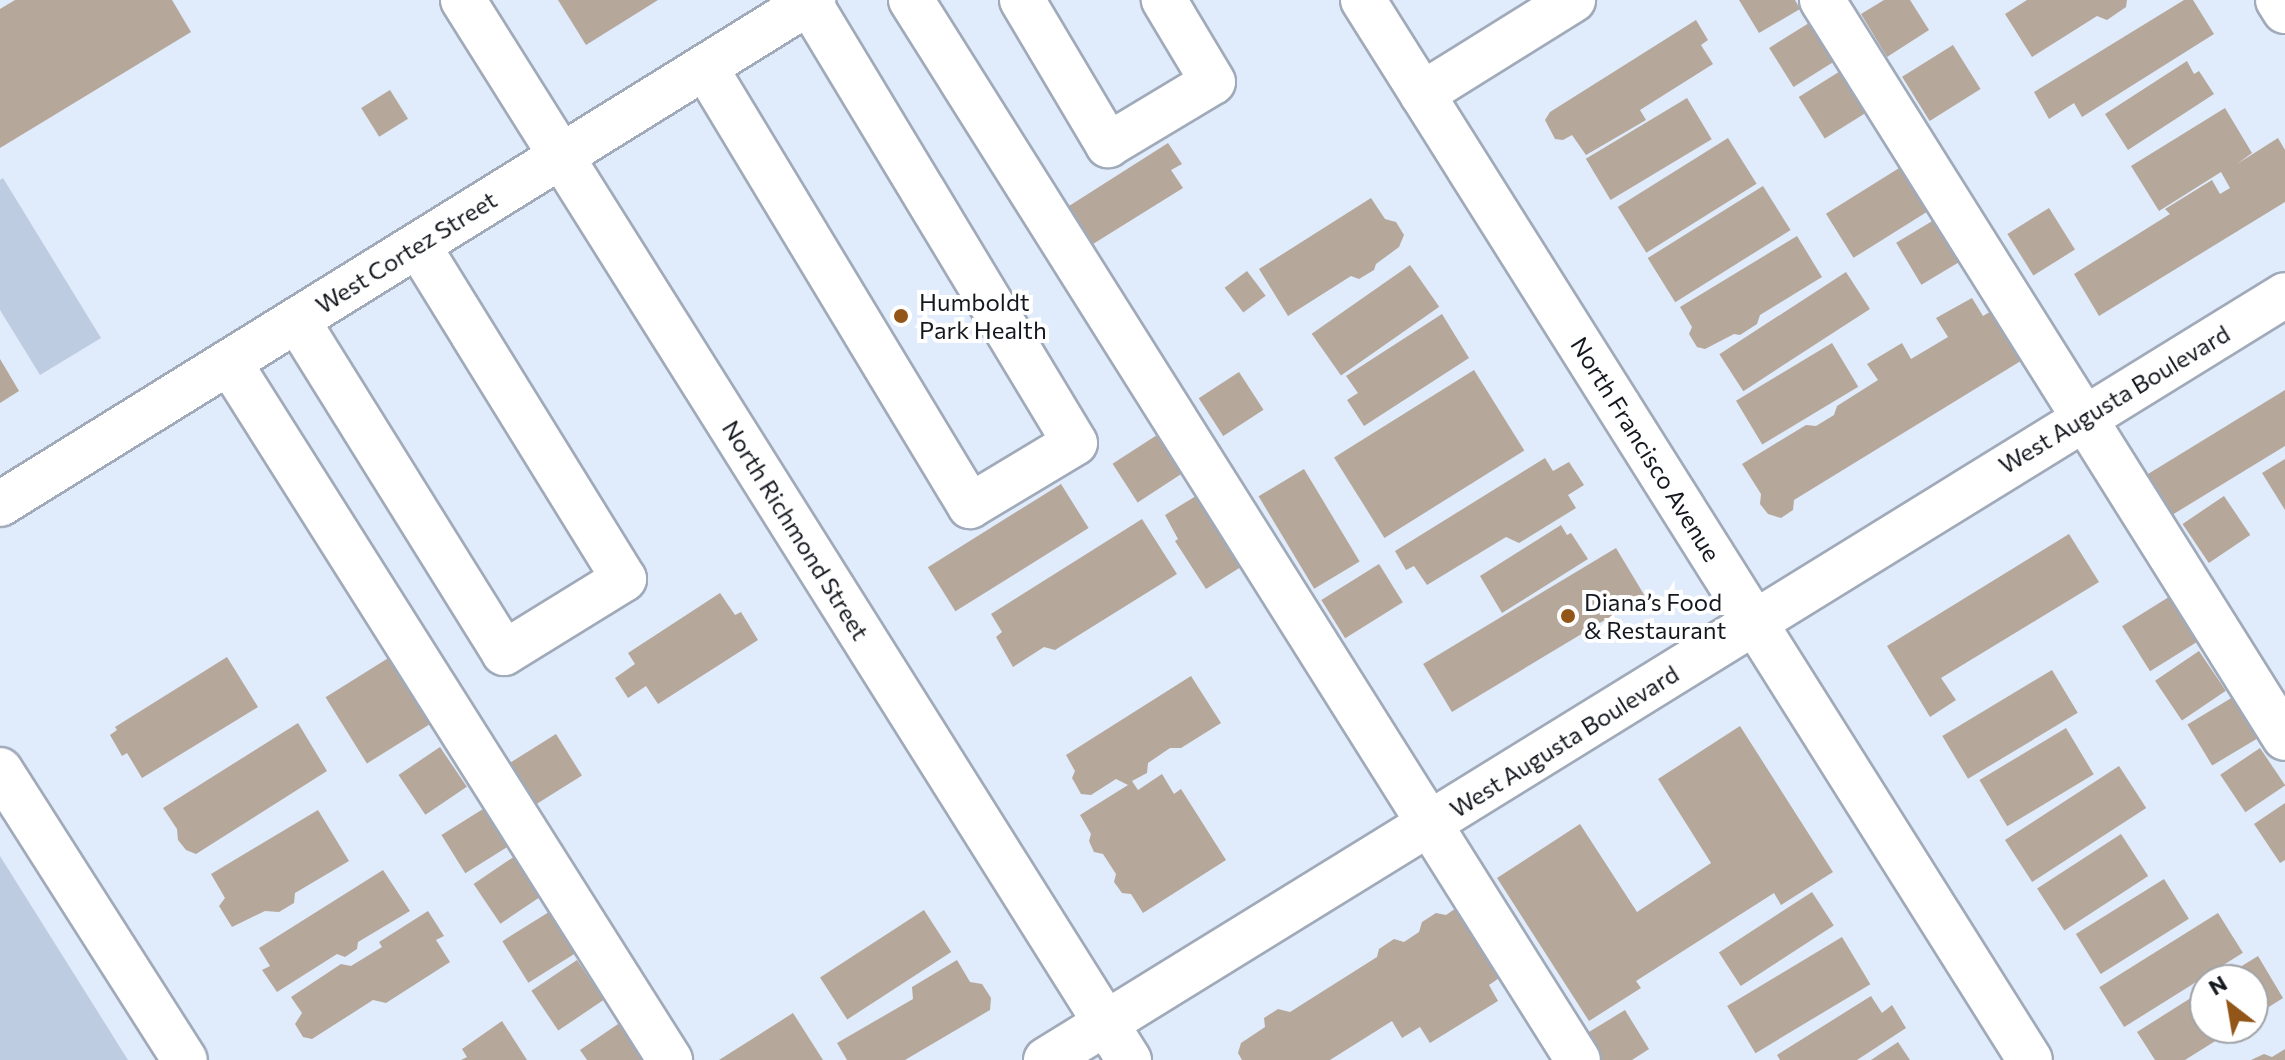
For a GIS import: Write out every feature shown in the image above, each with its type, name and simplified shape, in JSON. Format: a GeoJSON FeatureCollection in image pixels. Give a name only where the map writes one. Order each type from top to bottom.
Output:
{"type":"FeatureCollection","features":[{"type":"Feature","properties":{"kind":"street","name":"North Richmond Street"},"geometry":{"type":"LineString","coordinates":[[463,0],[1117,1042]]}},
{"type":"Feature","properties":{"kind":"street"},"geometry":{"type":"LineString","coordinates":[[911,0],[1578,1060]]}},
{"type":"Feature","properties":{"kind":"street"},"geometry":{"type":"LineString","coordinates":[[1022,0],[1108,145],[1213,82],[1164,0]]}},
{"type":"Feature","properties":{"kind":"street","name":"North Francisco Avenue"},"geometry":{"type":"LineString","coordinates":[[1363,0],[2030,1060]]}},
{"type":"Feature","properties":{"kind":"street"},"geometry":{"type":"LineString","coordinates":[[1822,0],[2285,738]]}},
{"type":"Feature","properties":{"kind":"street"},"geometry":{"type":"LineString","coordinates":[[2278,0],[2285,11]]}},
{"type":"Feature","properties":{"kind":"street","name":"West Cortez Street"},"geometry":{"type":"LineString","coordinates":[[0,504],[811,1]]}},
{"type":"Feature","properties":{"kind":"street"},"geometry":{"type":"LineString","coordinates":[[705,67],[970,506],[1075,443],[811,1]]}},
{"type":"Feature","properties":{"kind":"street"},"geometry":{"type":"LineString","coordinates":[[1422,94],[1559,9]]}},
{"type":"Feature","properties":{"kind":"street"},"geometry":{"type":"LineString","coordinates":[[297,320],[504,653],[624,579],[418,245]]}},
{"type":"Feature","properties":{"kind":"street","name":"West Augusta Boulevard"},"geometry":{"type":"LineString","coordinates":[[1046,1060],[1117,1042],[1430,825],[2083,417],[2285,295]]}},
{"type":"Feature","properties":{"kind":"street"},"geometry":{"type":"LineString","coordinates":[[229,362],[670,1060]]}},
{"type":"Feature","properties":{"kind":"street"},"geometry":{"type":"LineString","coordinates":[[0,770],[185,1060]]}},
{"type":"Feature","properties":{"kind":"shaded area"},"geometry":{"type":"Polygon","coordinates":[[[3,178],[101,338],[40,375],[0,310],[0,180],[3,178]]]}},
{"type":"Feature","properties":{"kind":"shaded area"},"geometry":{"type":"Polygon","coordinates":[[[0,856],[128,1060],[0,1060],[0,856]]]}},
{"type":"Feature","properties":{"kind":"building"},"geometry":{"type":"Polygon","coordinates":[[[15,0],[172,0],[191,32],[0,148],[0,9],[15,0]]]}},
{"type":"Feature","properties":{"kind":"building"},"geometry":{"type":"Polygon","coordinates":[[[558,0],[658,0],[586,45],[558,0]]]}},
{"type":"Feature","properties":{"kind":"building"},"geometry":{"type":"Polygon","coordinates":[[[1739,0],[1795,0],[1800,9],[1759,33],[1739,0]]]}},
{"type":"Feature","properties":{"kind":"building"},"geometry":{"type":"Polygon","coordinates":[[[1884,0],[1910,0],[1929,30],[1887,57],[1861,14],[1884,0]]]}},
{"type":"Feature","properties":{"kind":"building"},"geometry":{"type":"Polygon","coordinates":[[[2027,0],[2127,0],[2126,7],[2107,20],[2097,16],[2032,57],[2005,14],[2027,0]]]}},
{"type":"Feature","properties":{"kind":"building"},"geometry":{"type":"Polygon","coordinates":[[[2184,0],[2193,0],[2214,34],[2082,117],[2074,103],[2049,119],[2034,92],[2184,0]]]}},
{"type":"Feature","properties":{"kind":"building"},"geometry":{"type":"Polygon","coordinates":[[[1696,20],[1708,40],[1701,45],[1713,64],[1640,110],[1646,120],[1586,155],[1572,135],[1563,140],[1555,139],[1545,120],[1550,112],[1696,20]]]}},
{"type":"Feature","properties":{"kind":"building"},"geometry":{"type":"Polygon","coordinates":[[[1809,23],[1833,62],[1794,87],[1769,48],[1809,23]]]}},
{"type":"Feature","properties":{"kind":"building"},"geometry":{"type":"Polygon","coordinates":[[[1953,45],[1981,89],[1930,121],[1902,77],[1953,45]]]}},
{"type":"Feature","properties":{"kind":"building"},"geometry":{"type":"Polygon","coordinates":[[[2187,61],[2194,74],[2199,71],[2214,94],[2128,150],[2105,114],[2187,61]]]}},
{"type":"Feature","properties":{"kind":"building"},"geometry":{"type":"Polygon","coordinates":[[[1842,70],[1868,112],[1825,139],[1799,97],[1842,70]]]}},
{"type":"Feature","properties":{"kind":"building"},"geometry":{"type":"Polygon","coordinates":[[[390,90],[408,119],[379,137],[361,108],[390,90]]]}},
{"type":"Feature","properties":{"kind":"building"},"geometry":{"type":"Polygon","coordinates":[[[1687,98],[1712,139],[1611,200],[1586,159],[1687,98]]]}},
{"type":"Feature","properties":{"kind":"building"},"geometry":{"type":"Polygon","coordinates":[[[2225,108],[2252,153],[2237,164],[2278,138],[2285,150],[2285,202],[2099,316],[2074,274],[2170,214],[2165,209],[2212,180],[2220,194],[2230,188],[2221,172],[2159,211],[2131,166],[2225,108]]]}},
{"type":"Feature","properties":{"kind":"building"},"geometry":{"type":"Polygon","coordinates":[[[1728,138],[1757,184],[1646,253],[1618,207],[1728,138]]]}},
{"type":"Feature","properties":{"kind":"building"},"geometry":{"type":"Polygon","coordinates":[[[1168,143],[1182,164],[1171,170],[1183,188],[1093,244],[1069,206],[1168,143]]]}},
{"type":"Feature","properties":{"kind":"building"},"geometry":{"type":"Polygon","coordinates":[[[1904,165],[1932,209],[1854,258],[1826,214],[1904,165]]]}},
{"type":"Feature","properties":{"kind":"building"},"geometry":{"type":"Polygon","coordinates":[[[1763,186],[1791,230],[1675,302],[1648,258],[1763,186]]]}},
{"type":"Feature","properties":{"kind":"building"},"geometry":{"type":"Polygon","coordinates":[[[1371,198],[1385,219],[1396,222],[1404,235],[1399,247],[1376,264],[1374,270],[1359,279],[1351,276],[1288,316],[1259,269],[1371,198]]]}},
{"type":"Feature","properties":{"kind":"building"},"geometry":{"type":"Polygon","coordinates":[[[2049,208],[2075,250],[2033,276],[2007,234],[2049,208]]]}},
{"type":"Feature","properties":{"kind":"building"},"geometry":{"type":"Polygon","coordinates":[[[1939,217],[1964,259],[1921,285],[1896,243],[1939,217]]]}},
{"type":"Feature","properties":{"kind":"building"},"geometry":{"type":"Polygon","coordinates":[[[1797,236],[1822,277],[1760,315],[1757,324],[1740,335],[1734,334],[1705,349],[1697,347],[1689,334],[1692,327],[1680,307],[1797,236]]]}},
{"type":"Feature","properties":{"kind":"building"},"geometry":{"type":"Polygon","coordinates":[[[1410,265],[1439,307],[1341,376],[1312,334],[1410,265]]]}},
{"type":"Feature","properties":{"kind":"building"},"geometry":{"type":"Polygon","coordinates":[[[1247,271],[1266,296],[1243,313],[1225,288],[1247,271]]]}},
{"type":"Feature","properties":{"kind":"building"},"geometry":{"type":"Polygon","coordinates":[[[1846,272],[1870,309],[1743,391],[1719,354],[1846,272]]]}},
{"type":"Feature","properties":{"kind":"building"},"geometry":{"type":"Polygon","coordinates":[[[1972,298],[1983,316],[1993,310],[2024,359],[1794,500],[1793,510],[1781,518],[1768,514],[1760,504],[1761,494],[1742,464],[1806,425],[1816,426],[1834,415],[1837,406],[1878,380],[1867,364],[1902,343],[1911,359],[1948,337],[1936,318],[1972,298]]]}},
{"type":"Feature","properties":{"kind":"building"},"geometry":{"type":"Polygon","coordinates":[[[1442,314],[1469,358],[1364,426],[1347,400],[1358,393],[1346,376],[1442,314]]]}},
{"type":"Feature","properties":{"kind":"building"},"geometry":{"type":"Polygon","coordinates":[[[1832,343],[1858,387],[1762,444],[1736,401],[1832,343]]]}},
{"type":"Feature","properties":{"kind":"building"},"geometry":{"type":"Polygon","coordinates":[[[0,359],[19,391],[0,403],[0,359]]]}},
{"type":"Feature","properties":{"kind":"building"},"geometry":{"type":"Polygon","coordinates":[[[1474,370],[1524,451],[1384,538],[1334,457],[1474,370]]]}},
{"type":"Feature","properties":{"kind":"building"},"geometry":{"type":"Polygon","coordinates":[[[1239,372],[1264,410],[1223,436],[1199,398],[1239,372]]]}},
{"type":"Feature","properties":{"kind":"building"},"geometry":{"type":"Polygon","coordinates":[[[2285,390],[2285,446],[2172,515],[2148,474],[2285,390]]]}},
{"type":"Feature","properties":{"kind":"building"},"geometry":{"type":"Polygon","coordinates":[[[1157,435],[1182,474],[1138,502],[1113,464],[1157,435]]]}},
{"type":"Feature","properties":{"kind":"building"},"geometry":{"type":"Polygon","coordinates":[[[1545,458],[1553,471],[1569,462],[1584,485],[1568,495],[1576,508],[1519,543],[1506,537],[1427,585],[1414,566],[1406,570],[1395,551],[1545,458]]]}},
{"type":"Feature","properties":{"kind":"building"},"geometry":{"type":"Polygon","coordinates":[[[2285,459],[2285,510],[2262,473],[2285,459]]]}},
{"type":"Feature","properties":{"kind":"building"},"geometry":{"type":"Polygon","coordinates":[[[1304,469],[1360,562],[1314,589],[1259,496],[1304,469]]]}},
{"type":"Feature","properties":{"kind":"building"},"geometry":{"type":"Polygon","coordinates":[[[1061,484],[1089,528],[955,611],[928,567],[1061,484]]]}},
{"type":"Feature","properties":{"kind":"building"},"geometry":{"type":"Polygon","coordinates":[[[1204,491],[1244,565],[1206,589],[1175,541],[1178,539],[1165,515],[1204,491]]]}},
{"type":"Feature","properties":{"kind":"building"},"geometry":{"type":"Polygon","coordinates":[[[2224,496],[2250,535],[2209,563],[2183,524],[2224,496]]]}},
{"type":"Feature","properties":{"kind":"building"},"geometry":{"type":"Polygon","coordinates":[[[1142,519],[1177,574],[1055,650],[1044,647],[1013,667],[996,637],[1002,632],[991,614],[1142,519]]]}},
{"type":"Feature","properties":{"kind":"building"},"geometry":{"type":"Polygon","coordinates":[[[1561,525],[1567,535],[1571,533],[1588,559],[1502,613],[1480,576],[1561,525]]]}},
{"type":"Feature","properties":{"kind":"building"},"geometry":{"type":"Polygon","coordinates":[[[2069,534],[2099,582],[1941,678],[1956,700],[1930,717],[1887,646],[2069,534]]]}},
{"type":"Feature","properties":{"kind":"building"},"geometry":{"type":"Polygon","coordinates":[[[1616,548],[1645,596],[1452,712],[1423,664],[1616,548]]]}},
{"type":"Feature","properties":{"kind":"building"},"geometry":{"type":"Polygon","coordinates":[[[1379,564],[1403,602],[1345,638],[1321,600],[1379,564]]]}},
{"type":"Feature","properties":{"kind":"building"},"geometry":{"type":"Polygon","coordinates":[[[720,593],[735,615],[741,612],[758,640],[658,704],[646,686],[628,698],[615,678],[635,664],[628,653],[720,593]]]}},
{"type":"Feature","properties":{"kind":"building"},"geometry":{"type":"Polygon","coordinates":[[[2172,595],[2200,640],[2150,671],[2122,626],[2172,595]]]}},
{"type":"Feature","properties":{"kind":"building"},"geometry":{"type":"Polygon","coordinates":[[[2199,651],[2226,691],[2182,720],[2155,681],[2199,651]]]}},
{"type":"Feature","properties":{"kind":"building"},"geometry":{"type":"Polygon","coordinates":[[[227,657],[258,707],[142,778],[127,753],[122,756],[110,735],[117,730],[115,727],[227,657]]]}},
{"type":"Feature","properties":{"kind":"building"},"geometry":{"type":"Polygon","coordinates":[[[390,657],[431,723],[367,763],[326,697],[390,657]]]}},
{"type":"Feature","properties":{"kind":"building"},"geometry":{"type":"Polygon","coordinates":[[[2052,670],[2078,713],[1968,779],[1942,736],[2052,670]]]}},
{"type":"Feature","properties":{"kind":"building"},"geometry":{"type":"Polygon","coordinates":[[[1191,676],[1221,723],[1181,748],[1170,748],[1148,763],[1147,773],[1132,781],[1138,790],[1162,774],[1174,794],[1181,789],[1226,860],[1143,913],[1131,894],[1122,893],[1114,882],[1116,874],[1103,854],[1094,852],[1089,841],[1091,834],[1080,815],[1128,785],[1116,779],[1091,795],[1081,794],[1072,778],[1075,771],[1066,755],[1191,676]]]}},
{"type":"Feature","properties":{"kind":"building"},"geometry":{"type":"Polygon","coordinates":[[[2238,694],[2263,735],[2212,766],[2187,724],[2238,694]]]}},
{"type":"Feature","properties":{"kind":"building"},"geometry":{"type":"Polygon","coordinates":[[[298,723],[327,771],[196,854],[186,850],[163,808],[298,723]]]}},
{"type":"Feature","properties":{"kind":"building"},"geometry":{"type":"Polygon","coordinates":[[[1740,726],[1833,872],[1781,905],[1774,893],[1636,981],[1641,988],[1589,1021],[1497,878],[1580,824],[1637,912],[1711,863],[1658,779],[1740,726]]]}},
{"type":"Feature","properties":{"kind":"building"},"geometry":{"type":"Polygon","coordinates":[[[2066,728],[2094,774],[2007,826],[1979,780],[2066,728]]]}},
{"type":"Feature","properties":{"kind":"building"},"geometry":{"type":"Polygon","coordinates":[[[556,734],[582,776],[535,805],[509,763],[556,734]]]}},
{"type":"Feature","properties":{"kind":"building"},"geometry":{"type":"Polygon","coordinates":[[[440,747],[467,787],[425,815],[399,775],[440,747]]]}},
{"type":"Feature","properties":{"kind":"building"},"geometry":{"type":"Polygon","coordinates":[[[2260,748],[2285,785],[2245,812],[2220,775],[2260,748]]]}},
{"type":"Feature","properties":{"kind":"building"},"geometry":{"type":"Polygon","coordinates":[[[2119,766],[2146,808],[2032,882],[2005,840],[2119,766]]]}},
{"type":"Feature","properties":{"kind":"building"},"geometry":{"type":"Polygon","coordinates":[[[2285,803],[2285,860],[2280,863],[2254,824],[2285,803]]]}},
{"type":"Feature","properties":{"kind":"building"},"geometry":{"type":"Polygon","coordinates":[[[483,809],[507,847],[465,873],[441,835],[483,809]]]}},
{"type":"Feature","properties":{"kind":"building"},"geometry":{"type":"Polygon","coordinates":[[[318,810],[349,861],[295,893],[294,903],[279,912],[265,911],[232,927],[219,906],[225,898],[211,874],[318,810]]]}},
{"type":"Feature","properties":{"kind":"building"},"geometry":{"type":"Polygon","coordinates":[[[2121,834],[2148,876],[2064,930],[2037,888],[2121,834]]]}},
{"type":"Feature","properties":{"kind":"building"},"geometry":{"type":"Polygon","coordinates":[[[515,856],[542,896],[500,924],[474,884],[515,856]]]}},
{"type":"Feature","properties":{"kind":"building"},"geometry":{"type":"Polygon","coordinates":[[[383,870],[410,911],[358,942],[357,949],[345,957],[337,954],[277,992],[262,970],[270,966],[259,948],[383,870]]]}},
{"type":"Feature","properties":{"kind":"building"},"geometry":{"type":"Polygon","coordinates":[[[2164,879],[2189,919],[2101,974],[2076,934],[2164,879]]]}},
{"type":"Feature","properties":{"kind":"building"},"geometry":{"type":"Polygon","coordinates":[[[1812,892],[1834,926],[1741,986],[1719,952],[1812,892]]]}},
{"type":"Feature","properties":{"kind":"building"},"geometry":{"type":"Polygon","coordinates":[[[1462,904],[1505,974],[1489,985],[1498,1001],[1430,1043],[1420,1027],[1402,1038],[1392,1021],[1330,1060],[1242,1060],[1238,1053],[1241,1043],[1265,1027],[1264,1018],[1278,1009],[1290,1012],[1377,957],[1379,949],[1394,939],[1404,942],[1419,932],[1422,922],[1436,913],[1446,915],[1462,904]]]}},
{"type":"Feature","properties":{"kind":"building"},"geometry":{"type":"Polygon","coordinates":[[[924,910],[951,952],[847,1019],[820,978],[924,910]]]}},
{"type":"Feature","properties":{"kind":"building"},"geometry":{"type":"Polygon","coordinates":[[[428,911],[444,936],[436,940],[450,962],[386,1003],[373,1000],[312,1039],[303,1037],[295,1024],[302,1013],[291,997],[341,964],[351,966],[382,947],[379,942],[428,911]]]}},
{"type":"Feature","properties":{"kind":"building"},"geometry":{"type":"Polygon","coordinates":[[[549,912],[575,954],[528,983],[502,941],[549,912]]]}},
{"type":"Feature","properties":{"kind":"building"},"geometry":{"type":"Polygon","coordinates":[[[2218,913],[2243,953],[2225,964],[2189,964],[2189,987],[2124,1027],[2099,987],[2218,913]]]}},
{"type":"Feature","properties":{"kind":"building"},"geometry":{"type":"Polygon","coordinates":[[[1842,937],[1870,984],[1755,1053],[1727,1006],[1842,937]]]}},
{"type":"Feature","properties":{"kind":"building"},"geometry":{"type":"Polygon","coordinates":[[[2258,956],[2263,964],[2245,964],[2258,956]]]}},
{"type":"Feature","properties":{"kind":"building"},"geometry":{"type":"Polygon","coordinates":[[[577,960],[604,1000],[558,1031],[531,991],[577,960]]]}},
{"type":"Feature","properties":{"kind":"building"},"geometry":{"type":"Polygon","coordinates":[[[957,960],[970,982],[982,984],[991,998],[990,1010],[905,1060],[847,1060],[837,1043],[913,999],[912,987],[957,960]]]}},
{"type":"Feature","properties":{"kind":"building"},"geometry":{"type":"Polygon","coordinates":[[[2269,974],[2283,998],[2269,1007],[2269,974]]]}},
{"type":"Feature","properties":{"kind":"building"},"geometry":{"type":"Polygon","coordinates":[[[1871,996],[1882,1013],[1892,1005],[1906,1028],[1857,1060],[1780,1060],[1777,1055],[1871,996]]]}},
{"type":"Feature","properties":{"kind":"building"},"geometry":{"type":"Polygon","coordinates":[[[2189,999],[2189,1044],[2210,1044],[2185,1060],[2155,1060],[2137,1032],[2189,999]]]}},
{"type":"Feature","properties":{"kind":"building"},"geometry":{"type":"Polygon","coordinates":[[[1625,1010],[1649,1049],[1632,1060],[1599,1060],[1584,1035],[1625,1010]]]}},
{"type":"Feature","properties":{"kind":"building"},"geometry":{"type":"Polygon","coordinates":[[[793,1013],[823,1060],[719,1060],[793,1013]]]}},
{"type":"Feature","properties":{"kind":"building"},"geometry":{"type":"Polygon","coordinates":[[[502,1021],[527,1060],[461,1060],[467,1057],[462,1049],[502,1021]]]}},
{"type":"Feature","properties":{"kind":"building"},"geometry":{"type":"Polygon","coordinates":[[[621,1022],[647,1060],[587,1060],[580,1050],[621,1022]]]}},
{"type":"Feature","properties":{"kind":"building"},"geometry":{"type":"Polygon","coordinates":[[[1898,1042],[1910,1060],[1871,1060],[1898,1042]]]}},
{"type":"Feature","properties":{"kind":"building"},"geometry":{"type":"Polygon","coordinates":[[[2285,1049],[2285,1060],[2251,1060],[2264,1054],[2272,1057],[2285,1049]]]}},
{"type":"Feature","properties":{"kind":"place","name":"Humboldt Park Health"},"geometry":{"type":"Point","coordinates":[901,316]}},
{"type":"Feature","properties":{"kind":"place","name":"Diana’s Food & Restaurant"},"geometry":{"type":"Point","coordinates":[1568,616]}}]}
